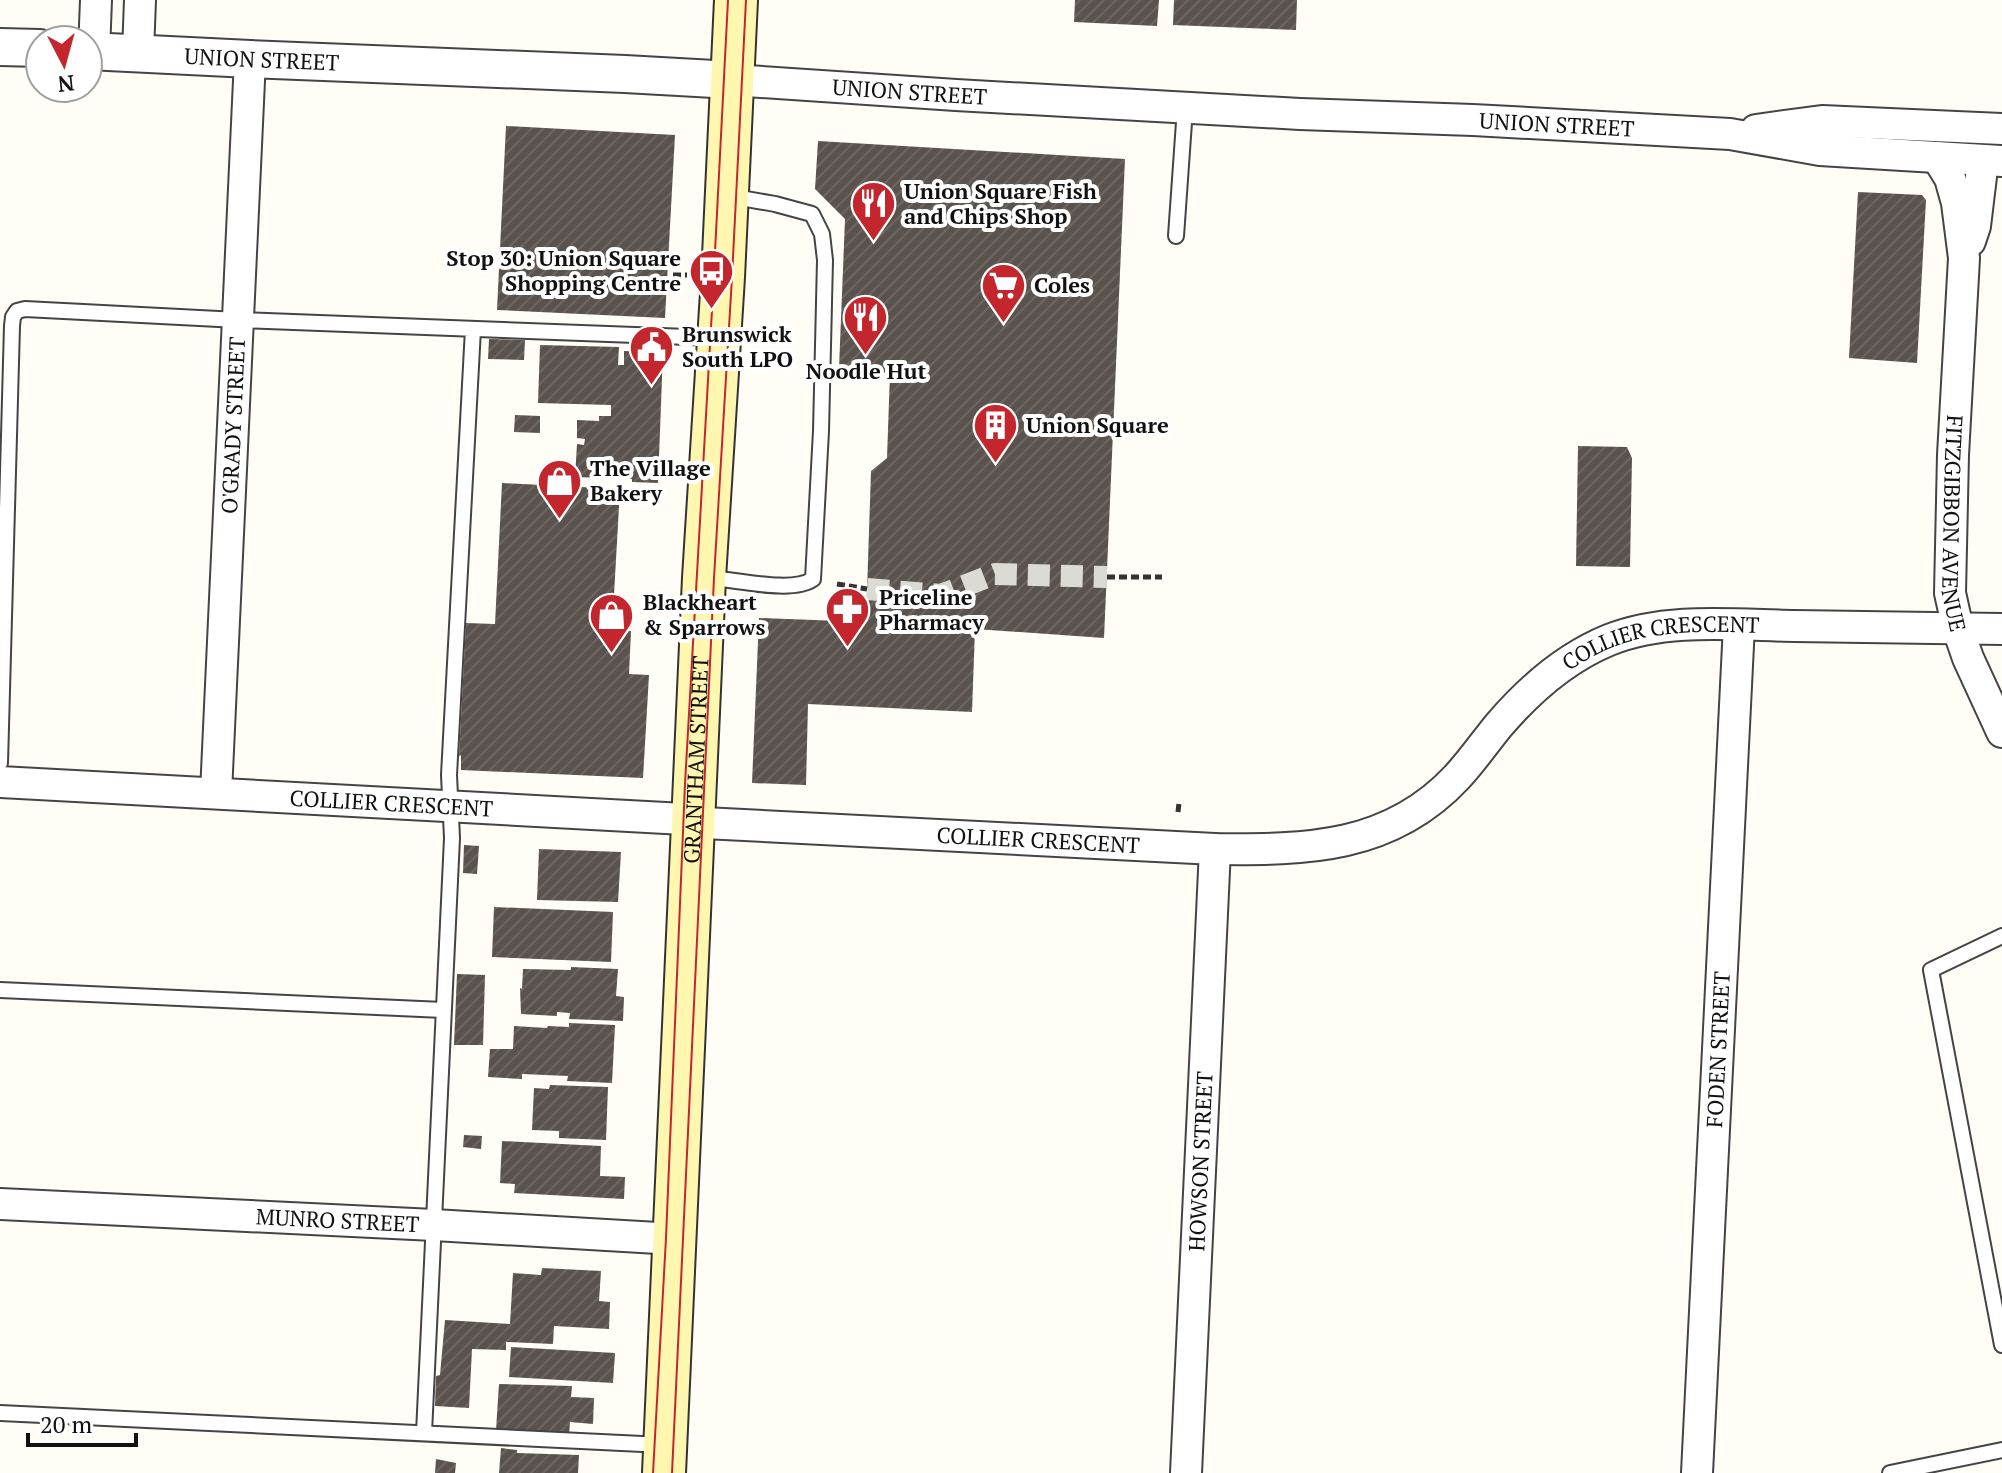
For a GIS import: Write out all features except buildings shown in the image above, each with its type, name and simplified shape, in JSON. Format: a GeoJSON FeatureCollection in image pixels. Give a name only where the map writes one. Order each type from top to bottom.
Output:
{"type":"FeatureCollection","features":[{"type":"Feature","properties":{"kind":"main road","name":"GRANTHAM STREET"},"geometry":{"type":"LineString","coordinates":[[665,1459],[704,578],[736,0]]}},
{"type":"Feature","properties":{"kind":"street"},"geometry":{"type":"LineString","coordinates":[[94,24],[96,0]]}},
{"type":"Feature","properties":{"kind":"street"},"geometry":{"type":"LineString","coordinates":[[138,53],[140,0]]}},
{"type":"Feature","properties":{"kind":"street"},"geometry":{"type":"LineString","coordinates":[[0,47],[24,48]]}},
{"type":"Feature","properties":{"kind":"street","name":"UNION STREET"},"geometry":{"type":"LineString","coordinates":[[104,52],[625,74],[1185,108],[1730,134],[1820,150],[1993,161]]}},
{"type":"Feature","properties":{"kind":"street","name":"O'GRADY STREET"},"geometry":{"type":"LineString","coordinates":[[216,793],[250,59]]}},
{"type":"Feature","properties":{"kind":"street","name":"UNION STREET"},"geometry":{"type":"LineString","coordinates":[[1730,134],[1822,121],[2002,129]]}},
{"type":"Feature","properties":{"kind":"street","name":"FITZGIBBON AVENUE"},"geometry":{"type":"LineString","coordinates":[[1937,157],[1950,178],[1957,203],[1964,258],[1953,455],[1950,593],[1968,658],[2002,732]]}},
{"type":"Feature","properties":{"kind":"street","name":"FITZGIBBON AVENUE"},"geometry":{"type":"LineString","coordinates":[[1964,258],[1993,161]]}},
{"type":"Feature","properties":{"kind":"street","name":"COLLIER CRESCENT"},"geometry":{"type":"LineString","coordinates":[[0,782],[452,805],[704,823],[1280,850],[1334,843],[1379,831],[1418,811],[1456,778],[1533,689],[1567,662],[1608,640],[1680,625],[2002,629]]}},
{"type":"Feature","properties":{"kind":"street","name":"FODEN STREET"},"geometry":{"type":"LineString","coordinates":[[1697,1473],[1739,625]]}},
{"type":"Feature","properties":{"kind":"street","name":"HOWSON STREET"},"geometry":{"type":"LineString","coordinates":[[1186,1473],[1215,849]]}},
{"type":"Feature","properties":{"kind":"street","name":"MUNRO STREET"},"geometry":{"type":"LineString","coordinates":[[0,1204],[675,1239]]}},
{"type":"Feature","properties":{"kind":"lane"},"geometry":{"type":"LineString","coordinates":[[1176,236],[1185,108]]}},
{"type":"Feature","properties":{"kind":"lane"},"geometry":{"type":"LineString","coordinates":[[704,578],[795,585],[812,581],[813,575],[822,401],[825,260],[822,234],[812,214],[727,195]]}},
{"type":"Feature","properties":{"kind":"lane"},"geometry":{"type":"LineString","coordinates":[[0,763],[12,326],[17,311],[719,338]]}},
{"type":"Feature","properties":{"kind":"lane"},"geometry":{"type":"LineString","coordinates":[[424,1433],[452,838],[449,775],[473,329]]}},
{"type":"Feature","properties":{"kind":"lane"},"geometry":{"type":"LineString","coordinates":[[2002,936],[1931,970],[2002,1345]]}},
{"type":"Feature","properties":{"kind":"lane"},"geometry":{"type":"LineString","coordinates":[[0,990],[443,1010]]}},
{"type":"Feature","properties":{"kind":"lane"},"geometry":{"type":"LineString","coordinates":[[0,1413],[424,1433],[665,1459]]}},
{"type":"Feature","properties":{"kind":"lane"},"geometry":{"type":"LineString","coordinates":[[1890,1473],[2002,1450]]}},
{"type":"Feature","properties":{"kind":"path"},"geometry":{"type":"LineString","coordinates":[[1107,577],[1162,577]]}},
{"type":"Feature","properties":{"kind":"path"},"geometry":{"type":"LineString","coordinates":[[1178,812],[1179,803]]}},
{"type":"Feature","properties":{"kind":"tunnel"},"geometry":{"type":"LineString","coordinates":[[867,589],[941,595],[995,574],[1107,577]]}},
{"type":"Feature","properties":{"kind":"tram line"},"geometry":{"type":"LineString","coordinates":[[653,1473],[685,784],[728,0]]}},
{"type":"Feature","properties":{"kind":"tram line"},"geometry":{"type":"LineString","coordinates":[[672,1473],[714,578],[746,0]]}},
{"type":"Feature","properties":{"kind":"place","name":"Union Square Fish and Chips Shop"},"geometry":{"type":"Point","coordinates":[873,243]}},
{"type":"Feature","properties":{"kind":"place","name":"Stop 30: Union Square Shopping Centre"},"geometry":{"type":"Point","coordinates":[712,310]}},
{"type":"Feature","properties":{"kind":"place","name":"Coles"},"geometry":{"type":"Point","coordinates":[1003,324]}},
{"type":"Feature","properties":{"kind":"place","name":"Noodle Hut"},"geometry":{"type":"Point","coordinates":[866,357]}},
{"type":"Feature","properties":{"kind":"place","name":"Brunswick South LPO"},"geometry":{"type":"Point","coordinates":[651,386]}},
{"type":"Feature","properties":{"kind":"place","name":"Union Square"},"geometry":{"type":"Point","coordinates":[995,464]}},
{"type":"Feature","properties":{"kind":"place","name":"The Village Bakery"},"geometry":{"type":"Point","coordinates":[559,520]}},
{"type":"Feature","properties":{"kind":"place","name":"Priceline Pharmacy"},"geometry":{"type":"Point","coordinates":[848,649]}},
{"type":"Feature","properties":{"kind":"place","name":"Blackheart & Sparrows"},"geometry":{"type":"Point","coordinates":[612,654]}}]}
